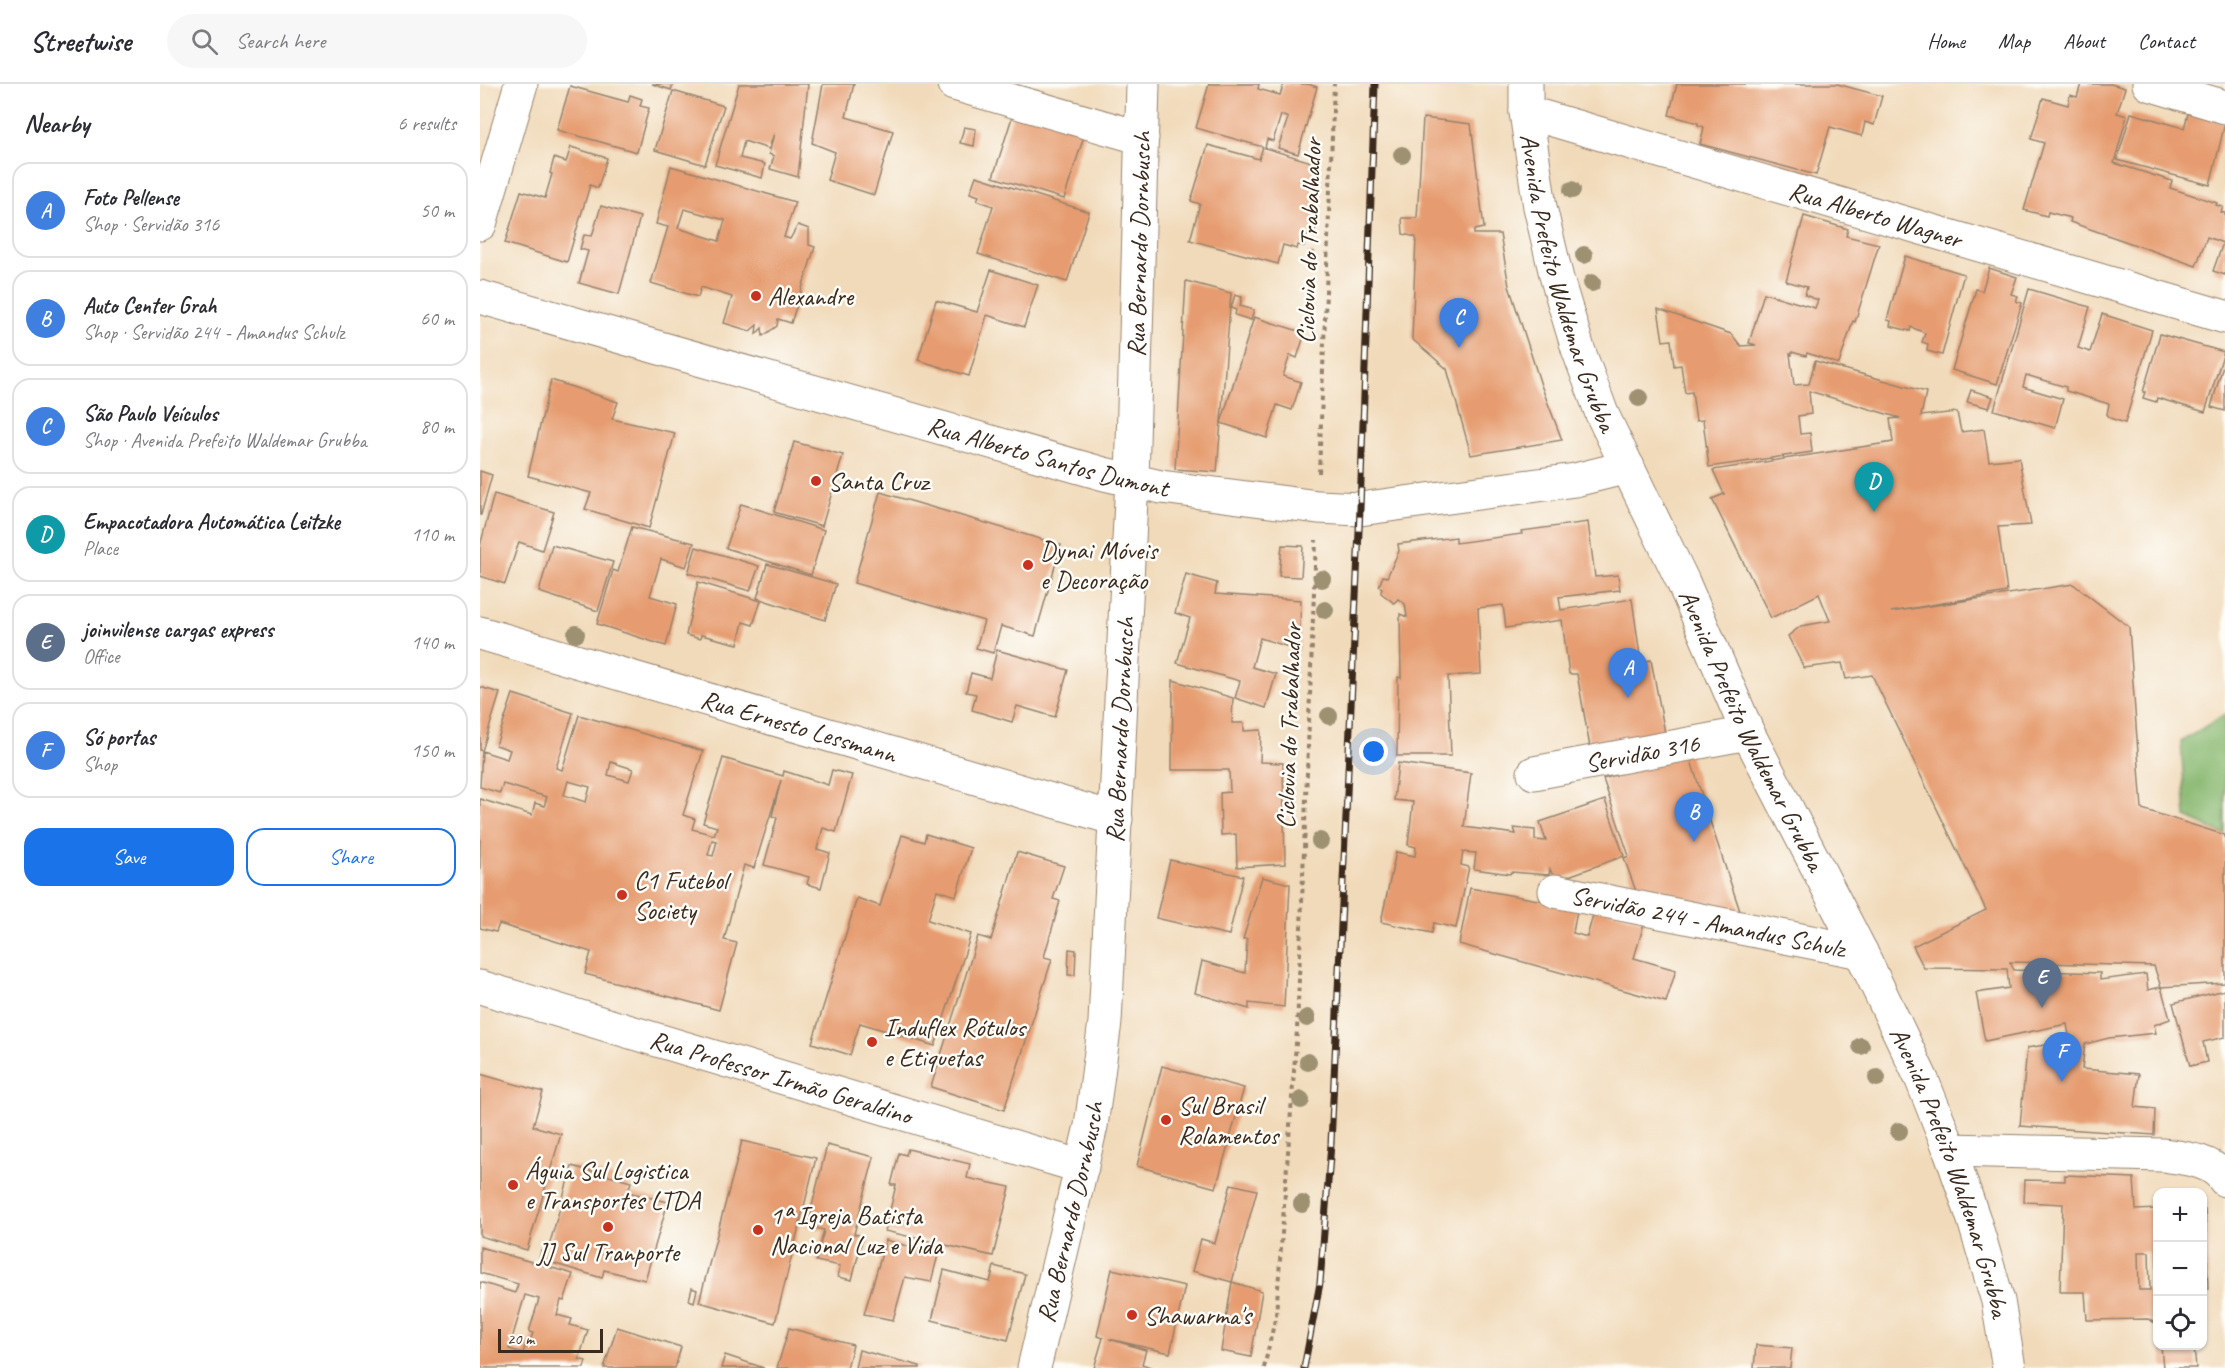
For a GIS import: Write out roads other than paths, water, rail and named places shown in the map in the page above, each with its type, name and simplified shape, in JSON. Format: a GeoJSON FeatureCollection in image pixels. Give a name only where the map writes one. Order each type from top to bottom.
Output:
{"type":"FeatureCollection","features":[{"type":"Feature","properties":{"kind":"main road"},"geometry":{"type":"LineString","coordinates":[[480,224],[521,84]]}},
{"type":"Feature","properties":{"kind":"main road"},"geometry":{"type":"LineString","coordinates":[[954,84],[1142,138]]}},
{"type":"Feature","properties":{"kind":"main road","name":"Rua Bernardo Dornbusch"},"geometry":{"type":"LineString","coordinates":[[1034,1368],[1082,1167],[1099,1084],[1105,1022],[1132,480],[1143,84]]}},
{"type":"Feature","properties":{"kind":"main road"},"geometry":{"type":"LineString","coordinates":[[2149,84],[2225,107]]}},
{"type":"Feature","properties":{"kind":"main road","name":"Rua Alberto Wagner"},"geometry":{"type":"LineString","coordinates":[[1526,98],[2225,317]]}},
{"type":"Feature","properties":{"kind":"main road","name":"Avenida Prefeito Waldemar Grubba"},"geometry":{"type":"LineString","coordinates":[[1526,98],[1540,207],[1557,279],[1578,349],[1602,414],[1683,582],[1748,733],[1861,952],[1922,1080],[1950,1150],[1974,1220],[1998,1301],[2009,1368]]}},
{"type":"Feature","properties":{"kind":"main road","name":"Rua Alberto Santos Dumont"},"geometry":{"type":"LineString","coordinates":[[480,297],[1161,487],[1318,507],[1360,509],[1575,480],[1628,467]]}},
{"type":"Feature","properties":{"kind":"main road","name":"Rua Ernesto Lessmann"},"geometry":{"type":"LineString","coordinates":[[480,633],[1116,819]]}},
{"type":"Feature","properties":{"kind":"main road","name":"Servidão 316"},"geometry":{"type":"LineString","coordinates":[[1534,773],[1748,733]]}},
{"type":"Feature","properties":{"kind":"main road","name":"Servidão 244 - Amandus Schulz"},"geometry":{"type":"LineString","coordinates":[[1556,891],[1861,952]]}},
{"type":"Feature","properties":{"kind":"main road","name":"Rua Professor Irmão Geraldino"},"geometry":{"type":"LineString","coordinates":[[480,987],[1082,1167]]}},
{"type":"Feature","properties":{"kind":"main road"},"geometry":{"type":"LineString","coordinates":[[1950,1150],[2163,1155],[2196,1160],[2222,1175],[2225,1180]]}},
{"type":"Feature","properties":{"kind":"railway"},"geometry":{"type":"LineString","coordinates":[[1304,1368],[1320,1283],[1331,1144],[1360,509],[1375,84]]}},
{"type":"Feature","properties":{"kind":"place","name":"Alexandre"},"geometry":{"type":"Point","coordinates":[756,296]}},
{"type":"Feature","properties":{"kind":"place","name":"São Paulo Veículos"},"geometry":{"type":"Point","coordinates":[1459,348]}},
{"type":"Feature","properties":{"kind":"place","name":"Santa Cruz"},"geometry":{"type":"Point","coordinates":[816,481]}},
{"type":"Feature","properties":{"kind":"place","name":"Empacotadora Automática Leitzke"},"geometry":{"type":"Point","coordinates":[1874,512]}},
{"type":"Feature","properties":{"kind":"place","name":"Dynai Móveis e Decoração"},"geometry":{"type":"Point","coordinates":[1028,565]}},
{"type":"Feature","properties":{"kind":"place","name":"Foto Pellense"},"geometry":{"type":"Point","coordinates":[1628,698]}},
{"type":"Feature","properties":{"kind":"place","name":"Auto Center Grah"},"geometry":{"type":"Point","coordinates":[1694,842]}},
{"type":"Feature","properties":{"kind":"place","name":"C1 Futebol Society"},"geometry":{"type":"Point","coordinates":[622,895]}},
{"type":"Feature","properties":{"kind":"place","name":"joinvilense cargas express"},"geometry":{"type":"Point","coordinates":[2042,1008]}},
{"type":"Feature","properties":{"kind":"place","name":"Induflex Rótulos e Etiquetas"},"geometry":{"type":"Point","coordinates":[872,1042]}},
{"type":"Feature","properties":{"kind":"place","name":"Só portas"},"geometry":{"type":"Point","coordinates":[2062,1082]}},
{"type":"Feature","properties":{"kind":"place","name":"Sul Brasil Rolamentos"},"geometry":{"type":"Point","coordinates":[1166,1120]}},
{"type":"Feature","properties":{"kind":"place","name":"Águia Sul Logistica e Transportes LTDA"},"geometry":{"type":"Point","coordinates":[513,1185]}},
{"type":"Feature","properties":{"kind":"place","name":"JJ Sul Tranporte"},"geometry":{"type":"Point","coordinates":[608,1227]}},
{"type":"Feature","properties":{"kind":"place","name":"1ª Igreja Batista Nacional Luz e Vida"},"geometry":{"type":"Point","coordinates":[758,1230]}},
{"type":"Feature","properties":{"kind":"place","name":"Shawarma's"},"geometry":{"type":"Point","coordinates":[1132,1315]}}]}
